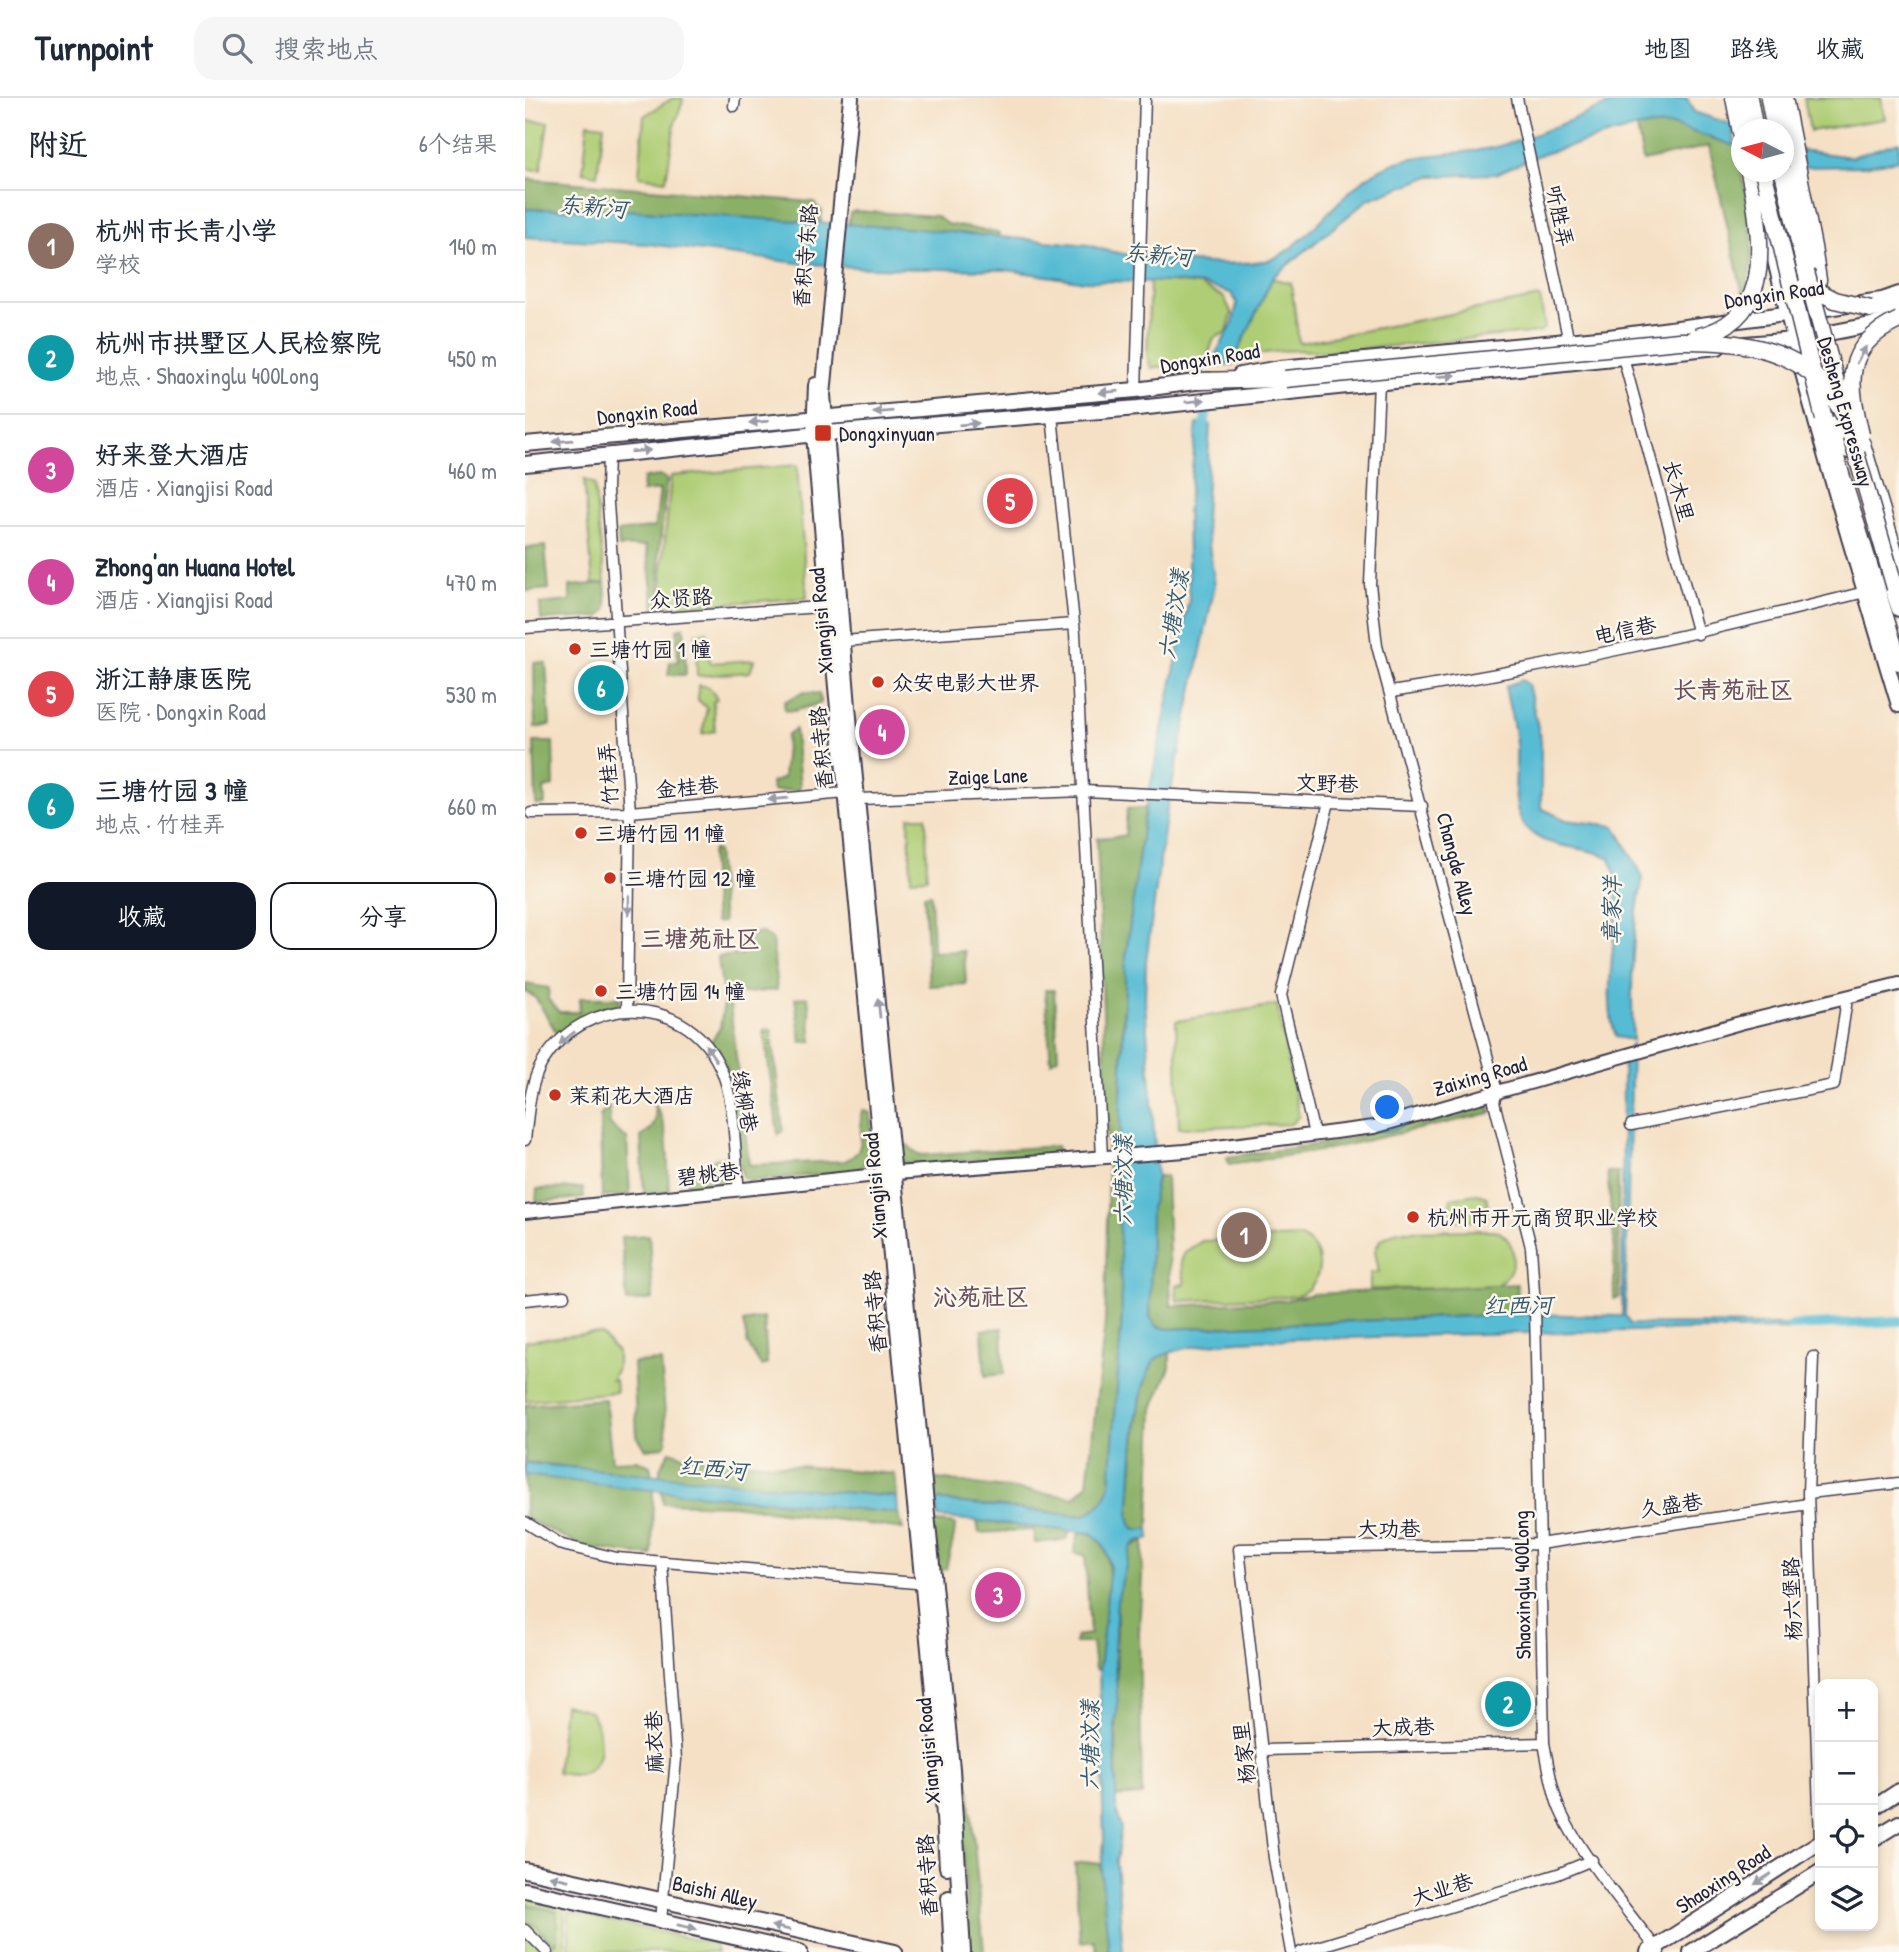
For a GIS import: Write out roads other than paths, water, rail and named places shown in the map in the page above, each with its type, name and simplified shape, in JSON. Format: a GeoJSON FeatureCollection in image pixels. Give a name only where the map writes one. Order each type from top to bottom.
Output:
{"type":"FeatureCollection","features":[{"type":"Feature","properties":{"kind":"highway"},"geometry":{"type":"LineString","coordinates":[[1734,98],[1743,119]]}},
{"type":"Feature","properties":{"kind":"highway"},"geometry":{"type":"LineString","coordinates":[[1748,119],[1749,98]]}},
{"type":"Feature","properties":{"kind":"highway"},"geometry":{"type":"LineString","coordinates":[[1766,98],[1771,119]]}},
{"type":"Feature","properties":{"kind":"highway"},"geometry":{"type":"LineString","coordinates":[[1784,98],[1818,280],[1810,310]]}},
{"type":"Feature","properties":{"kind":"highway"},"geometry":{"type":"LineString","coordinates":[[1679,341],[1724,326],[1747,303],[1756,288],[1762,260],[1751,182]]}},
{"type":"Feature","properties":{"kind":"highway","name":"Desheng Expressway"},"geometry":{"type":"LineString","coordinates":[[1766,182],[1824,419],[1899,662]]}},
{"type":"Feature","properties":{"kind":"highway","name":"Desheng Expressway"},"geometry":{"type":"LineString","coordinates":[[1784,182],[1806,272],[1899,601]]}},
{"type":"Feature","properties":{"kind":"highway"},"geometry":{"type":"LineString","coordinates":[[1754,197],[1776,248],[1791,272],[1805,285],[1855,306],[1899,309]]}},
{"type":"Feature","properties":{"kind":"highway"},"geometry":{"type":"LineString","coordinates":[[1899,320],[1878,332],[1869,341],[1853,371],[1851,393],[1862,444],[1899,568]]}},
{"type":"Feature","properties":{"kind":"highway"},"geometry":{"type":"LineString","coordinates":[[1199,382],[1285,379],[1679,341],[1729,342],[1761,348],[1789,359],[1814,374],[1829,392],[1862,444]]}},
{"type":"Feature","properties":{"kind":"main road","name":"香积寺东路"},"geometry":{"type":"LineString","coordinates":[[820,417],[843,98]]}},
{"type":"Feature","properties":{"kind":"main road","name":"香积寺东路"},"geometry":{"type":"LineString","coordinates":[[835,211],[851,98]]}},
{"type":"Feature","properties":{"kind":"main road"},"geometry":{"type":"LineString","coordinates":[[1741,98],[1746,119]]}},
{"type":"Feature","properties":{"kind":"main road"},"geometry":{"type":"LineString","coordinates":[[1758,182],[1785,314],[1818,437],[1899,705]]}},
{"type":"Feature","properties":{"kind":"main road"},"geometry":{"type":"LineString","coordinates":[[1783,182],[1810,310],[1846,445],[1899,609]]}},
{"type":"Feature","properties":{"kind":"main road","name":"Dongxin Road"},"geometry":{"type":"LineString","coordinates":[[525,444],[1136,390],[1280,368],[1569,342],[1882,300],[1899,294]]}},
{"type":"Feature","properties":{"kind":"main road","name":"Dongxin Road"},"geometry":{"type":"LineString","coordinates":[[525,464],[821,434],[1052,416],[1793,340],[1899,320]]}},
{"type":"Feature","properties":{"kind":"main road","name":"香积寺路"},"geometry":{"type":"LineString","coordinates":[[820,417],[852,796]]}},
{"type":"Feature","properties":{"kind":"main road","name":"Xiangjisi Road"},"geometry":{"type":"LineString","coordinates":[[835,606],[843,641],[852,796],[890,1174],[926,1584],[952,1769],[963,1952]]}},
{"type":"Feature","properties":{"kind":"main road","name":"香积寺路"},"geometry":{"type":"LineString","coordinates":[[926,1584],[942,1784],[951,1952]]}},
{"type":"Feature","properties":{"kind":"main road"},"geometry":{"type":"LineString","coordinates":[[1878,1805],[1899,1791]]}},
{"type":"Feature","properties":{"kind":"main road"},"geometry":{"type":"LineString","coordinates":[[1878,1836],[1899,1823]]}},
{"type":"Feature","properties":{"kind":"main road","name":"Shaoxing Road"},"geometry":{"type":"LineString","coordinates":[[1654,1950],[1815,1844]]}},
{"type":"Feature","properties":{"kind":"main road","name":"Baishi Alley"},"geometry":{"type":"LineString","coordinates":[[525,1870],[895,1952]]}},
{"type":"Feature","properties":{"kind":"main road"},"geometry":{"type":"LineString","coordinates":[[1692,1952],[1815,1875]]}},
{"type":"Feature","properties":{"kind":"main road","name":"Baishi Alley"},"geometry":{"type":"LineString","coordinates":[[525,1889],[800,1952]]}},
{"type":"Feature","properties":{"kind":"street"},"geometry":{"type":"LineString","coordinates":[[1136,390],[1145,98]]}},
{"type":"Feature","properties":{"kind":"street","name":"听胜弄"},"geometry":{"type":"LineString","coordinates":[[1517,98],[1569,342]]}},
{"type":"Feature","properties":{"kind":"street","name":"长木里"},"geometry":{"type":"LineString","coordinates":[[1623,357],[1699,634]]}},
{"type":"Feature","properties":{"kind":"street","name":"Changde Alley"},"geometry":{"type":"LineString","coordinates":[[1379,383],[1370,608],[1377,646],[1497,1092],[1494,1102],[1531,1247],[1536,1352]]}},
{"type":"Feature","properties":{"kind":"street"},"geometry":{"type":"LineString","coordinates":[[1052,416],[1074,624],[1102,1157]]}},
{"type":"Feature","properties":{"kind":"street","name":"竹桂弄"},"geometry":{"type":"LineString","coordinates":[[607,454],[630,812],[627,1009]]}},
{"type":"Feature","properties":{"kind":"street","name":"电信巷"},"geometry":{"type":"LineString","coordinates":[[1391,692],[1562,663],[1699,634],[1865,592]]}},
{"type":"Feature","properties":{"kind":"street","name":"众贤路"},"geometry":{"type":"LineString","coordinates":[[525,628],[835,606]]}},
{"type":"Feature","properties":{"kind":"street"},"geometry":{"type":"LineString","coordinates":[[843,641],[1074,624]]}},
{"type":"Feature","properties":{"kind":"street","name":"Zaige Lane"},"geometry":{"type":"LineString","coordinates":[[852,796],[1084,792],[1133,794]]}},
{"type":"Feature","properties":{"kind":"street","name":"文野巷"},"geometry":{"type":"LineString","coordinates":[[1133,794],[1422,806]]}},
{"type":"Feature","properties":{"kind":"street","name":"金桂巷"},"geometry":{"type":"LineString","coordinates":[[531,813],[630,812],[852,796]]}},
{"type":"Feature","properties":{"kind":"street"},"geometry":{"type":"LineString","coordinates":[[1314,1134],[1281,995],[1329,802]]}},
{"type":"Feature","properties":{"kind":"street","name":"Zaixing Road"},"geometry":{"type":"LineString","coordinates":[[890,1174],[1185,1151],[1374,1127],[1739,1023],[1847,999],[1899,984]]}},
{"type":"Feature","properties":{"kind":"street"},"geometry":{"type":"LineString","coordinates":[[1631,1125],[1834,1085],[1847,999]]}},
{"type":"Feature","properties":{"kind":"street","name":"绿柳巷"},"geometry":{"type":"LineString","coordinates":[[525,1140],[535,1082],[541,1065],[552,1049],[587,1021],[627,1009],[658,1013],[696,1031],[719,1064],[727,1085],[739,1190]]}},
{"type":"Feature","properties":{"kind":"street","name":"碧桃巷"},"geometry":{"type":"LineString","coordinates":[[525,1212],[890,1174]]}},
{"type":"Feature","properties":{"kind":"street"},"geometry":{"type":"LineString","coordinates":[[525,1300],[564,1296]]}},
{"type":"Feature","properties":{"kind":"street","name":"Shaoxinglu 400Long"},"geometry":{"type":"LineString","coordinates":[[1536,1352],[1544,1743],[1559,1807],[1654,1950]]}},
{"type":"Feature","properties":{"kind":"street","name":"杨六堡路"},"geometry":{"type":"LineString","coordinates":[[1814,1357],[1808,1499],[1819,1805]]}},
{"type":"Feature","properties":{"kind":"street","name":"久盛巷"},"geometry":{"type":"LineString","coordinates":[[1539,1544],[1899,1482]]}},
{"type":"Feature","properties":{"kind":"street"},"geometry":{"type":"LineString","coordinates":[[525,1522],[545,1536],[584,1552],[662,1562],[926,1584]]}},
{"type":"Feature","properties":{"kind":"street","name":"大功巷"},"geometry":{"type":"LineString","coordinates":[[1239,1549],[1539,1544]]}},
{"type":"Feature","properties":{"kind":"street","name":"杨家里"},"geometry":{"type":"LineString","coordinates":[[1239,1549],[1264,1751],[1274,1858],[1291,1952]]}},
{"type":"Feature","properties":{"kind":"street","name":"麻衣巷"},"geometry":{"type":"LineString","coordinates":[[661,1921],[676,1759],[662,1562]]}},
{"type":"Feature","properties":{"kind":"street","name":"大成巷"},"geometry":{"type":"LineString","coordinates":[[1264,1751],[1544,1743]]}},
{"type":"Feature","properties":{"kind":"street","name":"大业巷"},"geometry":{"type":"LineString","coordinates":[[1301,1952],[1558,1874],[1592,1860]]}},
{"type":"Feature","properties":{"kind":"street"},"geometry":{"type":"LineString","coordinates":[[525,1930],[547,1952]]}},
{"type":"Feature","properties":{"kind":"water"},"geometry":{"type":"Polygon","coordinates":[[[1625,98],[1687,98],[1694,112],[1731,124],[1731,144],[1672,125],[1638,127],[1536,156],[1496,174],[1431,176],[1369,199],[1273,277],[1232,365],[1209,366],[1233,323],[1237,303],[1231,293],[1204,285],[1080,281],[1007,270],[868,268],[798,263],[648,244],[525,237],[525,209],[626,210],[906,228],[1089,245],[1127,254],[1184,262],[1262,261],[1277,257],[1292,247],[1360,182],[1392,164],[1416,157],[1491,148],[1541,132],[1625,98]]]}},
{"type":"Feature","properties":{"kind":"water"},"geometry":{"type":"Polygon","coordinates":[[[1899,142],[1899,160],[1862,166],[1803,167],[1800,150],[1851,157],[1899,142]]]}},
{"type":"Feature","properties":{"kind":"water"},"geometry":{"type":"Polygon","coordinates":[[[1197,424],[1210,424],[1205,518],[1215,585],[1167,809],[1146,961],[1145,1001],[1157,1177],[1151,1208],[1150,1317],[1157,1326],[1168,1329],[1519,1314],[1622,1316],[1623,1078],[1624,1053],[1632,1044],[1625,1315],[1630,1324],[1803,1325],[1806,1329],[1247,1341],[1195,1346],[1155,1359],[1147,1376],[1137,1415],[1129,1516],[1132,1527],[1138,1530],[1149,1528],[1150,1539],[1137,1541],[1131,1547],[1117,1601],[1114,1650],[1118,1705],[1115,1726],[1116,1805],[1121,1829],[1116,1862],[1123,1952],[1109,1952],[1101,1873],[1104,1840],[1099,1670],[1110,1566],[1106,1552],[1091,1533],[938,1517],[935,1500],[1082,1516],[1100,1504],[1110,1485],[1122,1316],[1118,1185],[1126,954],[1143,822],[1189,599],[1187,513],[1197,424]]]}},
{"type":"Feature","properties":{"kind":"water"},"geometry":{"type":"Polygon","coordinates":[[[1522,680],[1528,684],[1541,740],[1541,808],[1566,820],[1615,826],[1643,877],[1633,958],[1633,1040],[1616,1037],[1611,1017],[1616,897],[1615,876],[1610,858],[1543,840],[1530,832],[1518,811],[1515,737],[1506,686],[1522,680]]]}},
{"type":"Feature","properties":{"kind":"water"},"geometry":{"type":"Polygon","coordinates":[[[525,1463],[897,1497],[898,1513],[621,1487],[525,1475],[525,1463]]]}},
{"type":"Feature","properties":{"kind":"waterway","name":"六塘汶漾"},"geometry":{"type":"LineString","coordinates":[[1201,435],[1207,412]]}},
{"type":"Feature","properties":{"kind":"waterway","name":"红西河"},"geometry":{"type":"LineString","coordinates":[[1791,1326],[1899,1321]]}},
{"type":"Feature","properties":{"kind":"place","name":"Dongxinyuan"},"geometry":{"type":"Point","coordinates":[823,433]}},
{"type":"Feature","properties":{"kind":"place","name":"浙江静康医院"},"geometry":{"type":"Point","coordinates":[1010,501]}},
{"type":"Feature","properties":{"kind":"place","name":"三塘竹园 1 幢"},"geometry":{"type":"Point","coordinates":[575,649]}},
{"type":"Feature","properties":{"kind":"place","name":"众安电影大世界"},"geometry":{"type":"Point","coordinates":[878,682]}},
{"type":"Feature","properties":{"kind":"place","name":"三塘竹园 3 幢"},"geometry":{"type":"Point","coordinates":[601,688]}},
{"type":"Feature","properties":{"kind":"place","name":"Zhong'an Huana Hotel"},"geometry":{"type":"Point","coordinates":[882,732]}},
{"type":"Feature","properties":{"kind":"place","name":"三塘竹园 11 幢"},"geometry":{"type":"Point","coordinates":[581,833]}},
{"type":"Feature","properties":{"kind":"place","name":"三塘竹园 12 幢"},"geometry":{"type":"Point","coordinates":[610,878]}},
{"type":"Feature","properties":{"kind":"place","name":"三塘竹园 14 幢"},"geometry":{"type":"Point","coordinates":[601,991]}},
{"type":"Feature","properties":{"kind":"place","name":"茉莉花大酒店"},"geometry":{"type":"Point","coordinates":[555,1095]}},
{"type":"Feature","properties":{"kind":"place","name":"杭州市开元商贸职业学校"},"geometry":{"type":"Point","coordinates":[1413,1217]}},
{"type":"Feature","properties":{"kind":"place","name":"杭州市长青小学"},"geometry":{"type":"Point","coordinates":[1244,1235]}},
{"type":"Feature","properties":{"kind":"place","name":"好来登大酒店"},"geometry":{"type":"Point","coordinates":[998,1595]}},
{"type":"Feature","properties":{"kind":"place","name":"杭州市拱墅区人民检察院"},"geometry":{"type":"Point","coordinates":[1508,1704]}},
{"type":"Feature","properties":{"kind":"district","name":"长青苑社区"},"geometry":{"type":"Point","coordinates":[1733,689]}},
{"type":"Feature","properties":{"kind":"district","name":"三塘苑社区"},"geometry":{"type":"Point","coordinates":[700,938]}},
{"type":"Feature","properties":{"kind":"district","name":"沁苑社区"},"geometry":{"type":"Point","coordinates":[981,1296]}},
{"type":"Feature","properties":{"kind":"water label","name":"东新河"},"geometry":{"type":"Point","coordinates":[593,206]}},
{"type":"Feature","properties":{"kind":"water label","name":"东新河"},"geometry":{"type":"Point","coordinates":[1158,254]}},
{"type":"Feature","properties":{"kind":"water label","name":"章家洋"},"geometry":{"type":"Point","coordinates":[1611,910]}}]}
